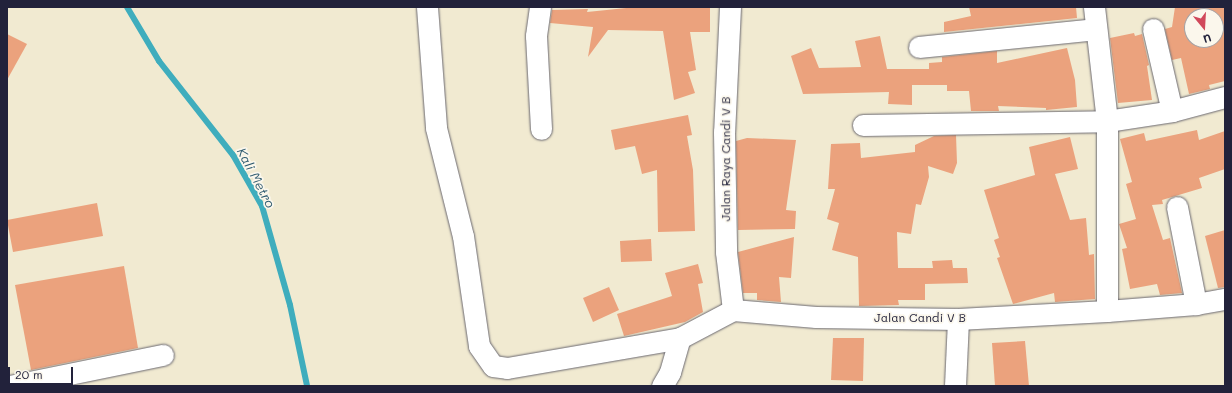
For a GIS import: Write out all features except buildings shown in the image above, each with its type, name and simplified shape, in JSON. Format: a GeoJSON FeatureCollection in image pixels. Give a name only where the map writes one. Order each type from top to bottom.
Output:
{"type":"FeatureCollection","features":[{"type":"Feature","properties":{"kind":"street"},"geometry":{"type":"LineString","coordinates":[[427,7],[436,128],[464,236],[479,346],[487,360],[493,366],[507,368],[680,338],[733,310]]}},
{"type":"Feature","properties":{"kind":"street"},"geometry":{"type":"LineString","coordinates":[[540,7],[536,36],[541,129]]}},
{"type":"Feature","properties":{"kind":"street","name":"Jalan Raya Candi V B"},"geometry":{"type":"LineString","coordinates":[[730,7],[724,132],[726,252],[733,310]]}},
{"type":"Feature","properties":{"kind":"street"},"geometry":{"type":"LineString","coordinates":[[1094,7],[1107,121],[1107,311]]}},
{"type":"Feature","properties":{"kind":"street"},"geometry":{"type":"LineString","coordinates":[[918,47],[1096,29]]}},
{"type":"Feature","properties":{"kind":"street"},"geometry":{"type":"LineString","coordinates":[[1153,29],[1172,111]]}},
{"type":"Feature","properties":{"kind":"street"},"geometry":{"type":"LineString","coordinates":[[863,125],[1107,121],[1172,111],[1225,97]]}},
{"type":"Feature","properties":{"kind":"street"},"geometry":{"type":"LineString","coordinates":[[1177,207],[1196,304]]}},
{"type":"Feature","properties":{"kind":"street","name":"Jalan Candi V B"},"geometry":{"type":"LineString","coordinates":[[733,310],[816,317],[958,319],[1107,311],[1196,304],[1225,298]]}},
{"type":"Feature","properties":{"kind":"street"},"geometry":{"type":"LineString","coordinates":[[955,386],[958,319]]}},
{"type":"Feature","properties":{"kind":"street"},"geometry":{"type":"LineString","coordinates":[[662,386],[670,372],[680,338]]}},
{"type":"Feature","properties":{"kind":"street"},"geometry":{"type":"LineString","coordinates":[[10,386],[163,355]]}},
{"type":"Feature","properties":{"kind":"waterway","name":"Kali Metro"},"geometry":{"type":"LineString","coordinates":[[127,7],[159,61],[233,155],[262,206],[290,305],[307,386]]}}]}
